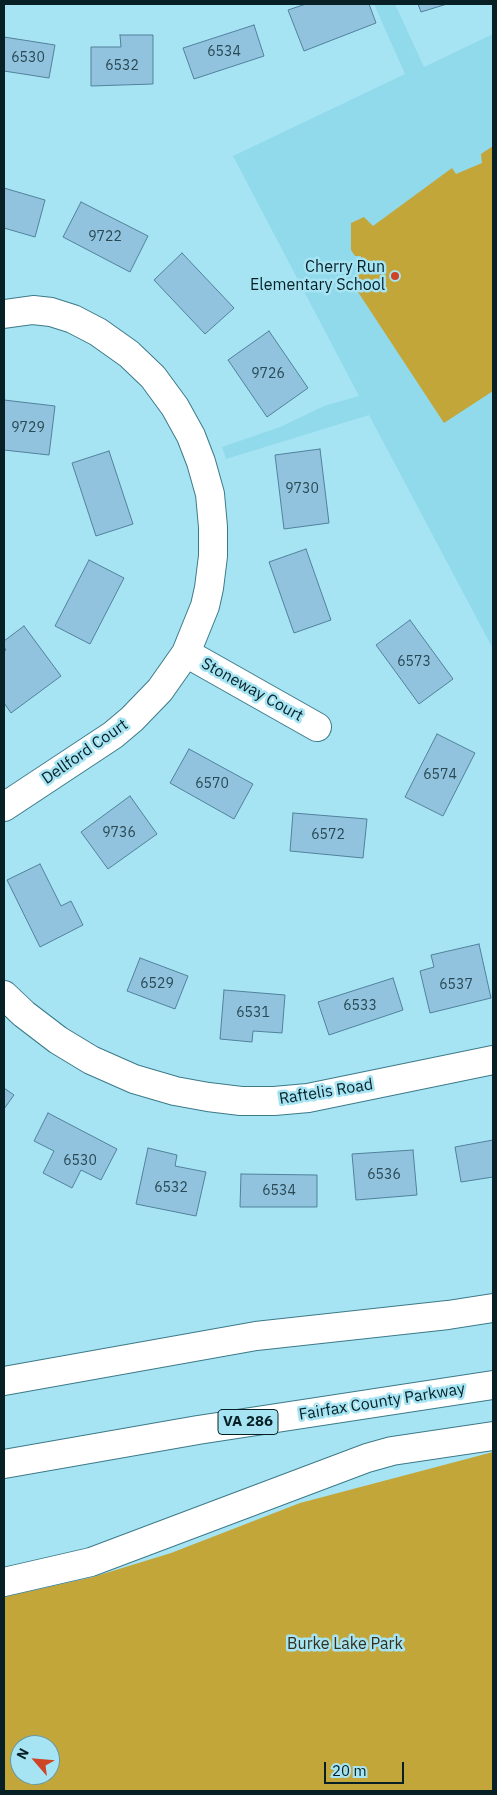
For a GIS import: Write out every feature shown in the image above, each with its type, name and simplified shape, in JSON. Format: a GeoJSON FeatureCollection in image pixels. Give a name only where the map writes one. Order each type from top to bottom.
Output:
{"type":"FeatureCollection","features":[{"type":"Feature","properties":{"kind":"main road","name":"Dellford Court"},"geometry":{"type":"LineString","coordinates":[[4,314],[33,310],[51,312],[73,319],[98,332],[129,354],[153,377],[175,407],[191,436],[210,494],[213,527],[213,556],[205,606],[186,653],[160,690],[132,720],[113,735],[4,807]]}},
{"type":"Feature","properties":{"kind":"main road","name":"Stoneway Court"},"geometry":{"type":"LineString","coordinates":[[186,653],[317,727]]}},
{"type":"Feature","properties":{"kind":"main road","name":"Raftelis Road"},"geometry":{"type":"LineString","coordinates":[[4,995],[24,1014],[51,1035],[91,1060],[134,1079],[175,1091],[208,1097],[241,1101],[308,1098],[493,1060]]}},
{"type":"Feature","properties":{"kind":"main road"},"geometry":{"type":"LineString","coordinates":[[4,1380],[256,1336],[493,1308]]}},
{"type":"Feature","properties":{"kind":"main road","name":"Fairfax County Parkway"},"geometry":{"type":"LineString","coordinates":[[4,1464],[198,1430],[493,1385]]}},
{"type":"Feature","properties":{"kind":"main road"},"geometry":{"type":"LineString","coordinates":[[4,1582],[90,1562],[367,1458],[392,1451],[493,1436]]}},
{"type":"Feature","properties":{"kind":"shaded area","name":"Cherry Run Elementary School"},"geometry":{"type":"Polygon","coordinates":[[[374,4],[395,4],[424,67],[493,34],[493,649],[369,415],[226,459],[222,447],[280,427],[324,406],[359,396],[233,156],[405,74],[374,4]]]}},
{"type":"Feature","properties":{"kind":"green space"},"geometry":{"type":"Polygon","coordinates":[[[493,146],[493,391],[444,423],[356,289],[361,256],[355,256],[351,250],[351,223],[364,217],[373,226],[452,168],[456,174],[482,163],[481,154],[493,146]]]}},
{"type":"Feature","properties":{"kind":"green space","name":"Burke Lake Park"},"geometry":{"type":"Polygon","coordinates":[[[493,1452],[493,1791],[4,1791],[4,1597],[93,1577],[171,1553],[300,1503],[493,1452]]]}},
{"type":"Feature","properties":{"kind":"building"},"geometry":{"type":"Polygon","coordinates":[[[306,4],[369,4],[376,23],[304,51],[288,10],[306,4]]]}},
{"type":"Feature","properties":{"kind":"building"},"geometry":{"type":"Polygon","coordinates":[[[418,4],[447,4],[421,12],[418,4]]]}},
{"type":"Feature","properties":{"kind":"building"},"geometry":{"type":"Polygon","coordinates":[[[254,25],[264,56],[194,79],[183,48],[254,25]]]}},
{"type":"Feature","properties":{"kind":"building"},"geometry":{"type":"Polygon","coordinates":[[[120,35],[153,35],[153,84],[91,86],[91,47],[121,47],[120,35]]]}},
{"type":"Feature","properties":{"kind":"building"},"geometry":{"type":"Polygon","coordinates":[[[4,37],[55,45],[49,78],[4,71],[4,37]]]}},
{"type":"Feature","properties":{"kind":"building"},"geometry":{"type":"Polygon","coordinates":[[[4,188],[45,200],[35,237],[4,228],[4,188]]]}},
{"type":"Feature","properties":{"kind":"building"},"geometry":{"type":"Polygon","coordinates":[[[81,202],[148,236],[130,272],[63,237],[81,202]]]}},
{"type":"Feature","properties":{"kind":"building"},"geometry":{"type":"Polygon","coordinates":[[[182,253],[234,308],[205,334],[154,280],[182,253]]]}},
{"type":"Feature","properties":{"kind":"building"},"geometry":{"type":"Polygon","coordinates":[[[269,331],[308,388],[267,417],[228,360],[269,331]]]}},
{"type":"Feature","properties":{"kind":"building"},"geometry":{"type":"Polygon","coordinates":[[[4,400],[55,406],[49,455],[4,450],[4,400]]]}},
{"type":"Feature","properties":{"kind":"building"},"geometry":{"type":"Polygon","coordinates":[[[320,449],[329,523],[284,529],[275,455],[320,449]]]}},
{"type":"Feature","properties":{"kind":"building"},"geometry":{"type":"Polygon","coordinates":[[[109,451],[133,524],[96,536],[72,463],[109,451]]]}},
{"type":"Feature","properties":{"kind":"building"},"geometry":{"type":"Polygon","coordinates":[[[306,549],[331,620],[294,633],[269,562],[306,549]]]}},
{"type":"Feature","properties":{"kind":"building"},"geometry":{"type":"Polygon","coordinates":[[[89,560],[124,578],[90,644],[55,626],[89,560]]]}},
{"type":"Feature","properties":{"kind":"building"},"geometry":{"type":"Polygon","coordinates":[[[410,620],[453,679],[419,704],[376,645],[410,620]]]}},
{"type":"Feature","properties":{"kind":"building"},"geometry":{"type":"Polygon","coordinates":[[[24,626],[61,676],[11,713],[4,703],[4,651],[6,650],[4,641],[24,626]]]}},
{"type":"Feature","properties":{"kind":"building"},"geometry":{"type":"Polygon","coordinates":[[[437,734],[475,753],[443,816],[405,797],[437,734]]]}},
{"type":"Feature","properties":{"kind":"building"},"geometry":{"type":"Polygon","coordinates":[[[189,749],[253,784],[234,819],[170,783],[189,749]]]}},
{"type":"Feature","properties":{"kind":"building"},"geometry":{"type":"Polygon","coordinates":[[[130,796],[157,834],[108,869],[81,832],[130,796]]]}},
{"type":"Feature","properties":{"kind":"building"},"geometry":{"type":"Polygon","coordinates":[[[293,813],[367,819],[363,858],[290,851],[293,813]]]}},
{"type":"Feature","properties":{"kind":"building"},"geometry":{"type":"Polygon","coordinates":[[[40,864],[61,906],[71,901],[83,925],[40,947],[7,880],[40,864]]]}},
{"type":"Feature","properties":{"kind":"building"},"geometry":{"type":"Polygon","coordinates":[[[479,944],[491,998],[430,1013],[420,971],[434,967],[431,955],[479,944]]]}},
{"type":"Feature","properties":{"kind":"building"},"geometry":{"type":"Polygon","coordinates":[[[140,958],[188,976],[175,1009],[127,991],[140,958]]]}},
{"type":"Feature","properties":{"kind":"building"},"geometry":{"type":"Polygon","coordinates":[[[393,978],[403,1010],[329,1035],[318,1002],[393,978]]]}},
{"type":"Feature","properties":{"kind":"building"},"geometry":{"type":"Polygon","coordinates":[[[224,990],[285,995],[282,1033],[253,1031],[252,1042],[220,1039],[224,990]]]}},
{"type":"Feature","properties":{"kind":"building"},"geometry":{"type":"Polygon","coordinates":[[[4,1088],[14,1095],[4,1109],[4,1088]]]}},
{"type":"Feature","properties":{"kind":"building"},"geometry":{"type":"Polygon","coordinates":[[[48,1113],[117,1149],[101,1180],[81,1170],[72,1188],[43,1173],[54,1151],[34,1141],[48,1113]]]}},
{"type":"Feature","properties":{"kind":"building"},"geometry":{"type":"Polygon","coordinates":[[[493,1140],[493,1177],[461,1182],[455,1147],[493,1140]]]}},
{"type":"Feature","properties":{"kind":"building"},"geometry":{"type":"Polygon","coordinates":[[[148,1148],[177,1155],[175,1166],[206,1172],[196,1216],[136,1204],[148,1148]]]}},
{"type":"Feature","properties":{"kind":"building"},"geometry":{"type":"Polygon","coordinates":[[[413,1150],[417,1195],[356,1200],[352,1154],[413,1150]]]}},
{"type":"Feature","properties":{"kind":"building"},"geometry":{"type":"Polygon","coordinates":[[[241,1174],[317,1175],[317,1207],[240,1207],[241,1174]]]}},
{"type":"Feature","properties":{"kind":"place","name":"Cherry Run Elementary School"},"geometry":{"type":"Point","coordinates":[395,276]}}]}
